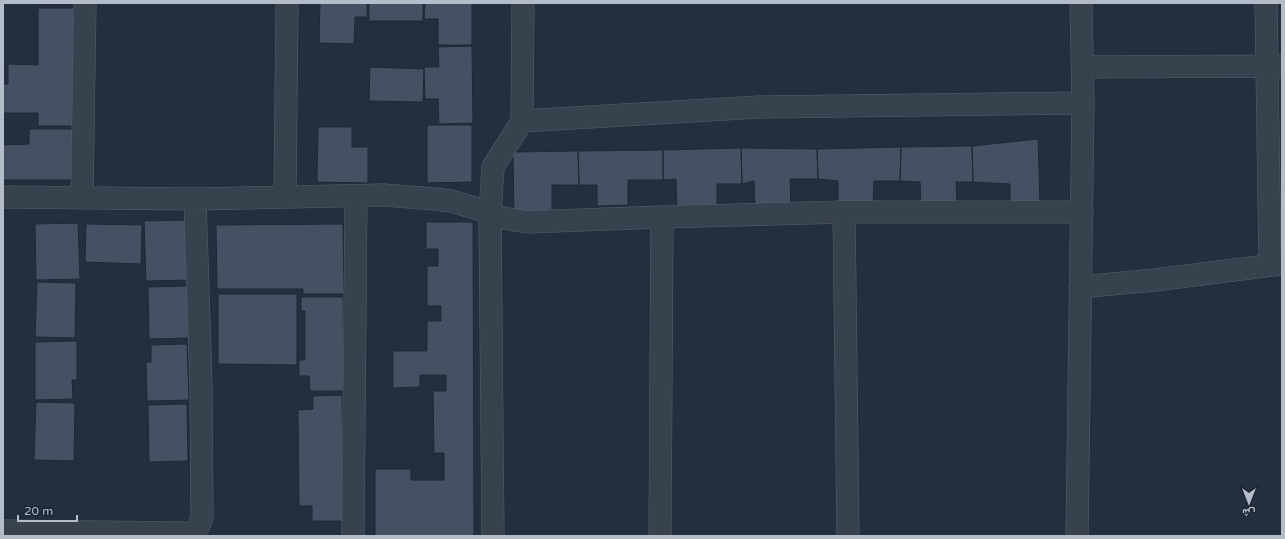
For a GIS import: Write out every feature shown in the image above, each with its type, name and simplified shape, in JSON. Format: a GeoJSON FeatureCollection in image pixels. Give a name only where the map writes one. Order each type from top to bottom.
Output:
{"type":"FeatureCollection","features":[{"type":"Feature","properties":{"kind":"street"},"geometry":{"type":"LineString","coordinates":[[82,198],[85,3]]}},
{"type":"Feature","properties":{"kind":"street"},"geometry":{"type":"LineString","coordinates":[[285,197],[287,3]]}},
{"type":"Feature","properties":{"kind":"street"},"geometry":{"type":"LineString","coordinates":[[493,536],[490,214],[493,167],[522,121],[523,3]]}},
{"type":"Feature","properties":{"kind":"street"},"geometry":{"type":"LineString","coordinates":[[1076,536],[1082,212],[1083,66],[1081,3]]}},
{"type":"Feature","properties":{"kind":"street"},"geometry":{"type":"LineString","coordinates":[[1080,287],[1155,280],[1276,265],[1274,66],[1266,3]]}},
{"type":"Feature","properties":{"kind":"street"},"geometry":{"type":"LineString","coordinates":[[1083,66],[1274,66]]}},
{"type":"Feature","properties":{"kind":"street"},"geometry":{"type":"LineString","coordinates":[[522,121],[759,107],[1083,102]]}},
{"type":"Feature","properties":{"kind":"street"},"geometry":{"type":"LineString","coordinates":[[3,197],[194,199],[384,195],[435,199],[466,205],[503,218],[527,222],[844,212],[1082,212]]}},
{"type":"Feature","properties":{"kind":"street"},"geometry":{"type":"LineString","coordinates":[[353,536],[356,196]]}},
{"type":"Feature","properties":{"kind":"street"},"geometry":{"type":"LineString","coordinates":[[3,531],[188,533],[196,530],[200,525],[202,517],[201,384],[194,199]]}},
{"type":"Feature","properties":{"kind":"street"},"geometry":{"type":"LineString","coordinates":[[844,212],[848,536]]}},
{"type":"Feature","properties":{"kind":"street"},"geometry":{"type":"LineString","coordinates":[[660,536],[662,217]]}},
{"type":"Feature","properties":{"kind":"building"},"geometry":{"type":"Polygon","coordinates":[[[320,3],[367,3],[367,17],[355,17],[354,44],[319,43],[320,3]]]}},
{"type":"Feature","properties":{"kind":"building"},"geometry":{"type":"Polygon","coordinates":[[[369,3],[423,3],[423,21],[369,21],[369,3]]]}},
{"type":"Feature","properties":{"kind":"building"},"geometry":{"type":"Polygon","coordinates":[[[425,3],[472,3],[472,45],[438,45],[438,19],[424,19],[425,3]]]}},
{"type":"Feature","properties":{"kind":"building"},"geometry":{"type":"Polygon","coordinates":[[[38,8],[77,8],[78,126],[38,126],[38,113],[3,113],[3,84],[8,84],[8,64],[38,65],[38,8]]]}},
{"type":"Feature","properties":{"kind":"building"},"geometry":{"type":"Polygon","coordinates":[[[472,46],[473,123],[439,124],[438,99],[425,99],[424,67],[439,67],[438,47],[472,46]]]}},
{"type":"Feature","properties":{"kind":"building"},"geometry":{"type":"Polygon","coordinates":[[[370,67],[424,69],[423,102],[369,101],[370,67]]]}},
{"type":"Feature","properties":{"kind":"building"},"geometry":{"type":"Polygon","coordinates":[[[427,125],[472,125],[472,182],[427,183],[427,125]]]}},
{"type":"Feature","properties":{"kind":"building"},"geometry":{"type":"Polygon","coordinates":[[[318,127],[352,127],[352,147],[368,147],[368,183],[317,182],[318,127]]]}},
{"type":"Feature","properties":{"kind":"building"},"geometry":{"type":"Polygon","coordinates":[[[29,129],[77,129],[77,180],[3,180],[3,145],[29,144],[29,129]]]}},
{"type":"Feature","properties":{"kind":"building"},"geometry":{"type":"Polygon","coordinates":[[[1038,139],[1040,203],[1010,204],[1010,184],[973,182],[972,146],[1038,139]]]}},
{"type":"Feature","properties":{"kind":"building"},"geometry":{"type":"Polygon","coordinates":[[[972,146],[973,182],[956,182],[957,204],[921,205],[920,182],[900,181],[901,147],[972,146]]]}},
{"type":"Feature","properties":{"kind":"building"},"geometry":{"type":"Polygon","coordinates":[[[901,147],[900,181],[874,181],[873,206],[838,205],[838,181],[818,179],[817,149],[901,147]]]}},
{"type":"Feature","properties":{"kind":"building"},"geometry":{"type":"Polygon","coordinates":[[[741,148],[817,149],[818,179],[790,179],[791,208],[755,209],[754,181],[742,184],[741,148]]]}},
{"type":"Feature","properties":{"kind":"building"},"geometry":{"type":"Polygon","coordinates":[[[741,148],[742,184],[717,184],[717,209],[677,210],[676,179],[663,180],[663,150],[741,148]]]}},
{"type":"Feature","properties":{"kind":"building"},"geometry":{"type":"Polygon","coordinates":[[[663,150],[663,180],[628,180],[628,205],[597,206],[597,185],[579,185],[578,151],[663,150]]]}},
{"type":"Feature","properties":{"kind":"building"},"geometry":{"type":"Polygon","coordinates":[[[578,151],[579,185],[552,185],[552,215],[514,215],[513,152],[578,151]]]}},
{"type":"Feature","properties":{"kind":"building"},"geometry":{"type":"Polygon","coordinates":[[[188,220],[189,280],[146,281],[144,221],[188,220]]]}},
{"type":"Feature","properties":{"kind":"building"},"geometry":{"type":"Polygon","coordinates":[[[426,222],[473,222],[474,536],[375,536],[375,469],[411,469],[411,480],[444,480],[444,453],[434,453],[433,391],[446,391],[446,375],[420,375],[420,387],[393,388],[393,351],[427,351],[427,321],[441,321],[441,306],[427,306],[427,266],[438,266],[438,249],[426,249],[426,222]]]}},
{"type":"Feature","properties":{"kind":"building"},"geometry":{"type":"Polygon","coordinates":[[[78,223],[80,279],[36,280],[35,224],[78,223]]]}},
{"type":"Feature","properties":{"kind":"building"},"geometry":{"type":"Polygon","coordinates":[[[86,224],[142,225],[141,264],[85,262],[86,224]]]}},
{"type":"Feature","properties":{"kind":"building"},"geometry":{"type":"Polygon","coordinates":[[[343,224],[344,294],[303,294],[303,289],[217,289],[216,225],[343,224]]]}},
{"type":"Feature","properties":{"kind":"building"},"geometry":{"type":"Polygon","coordinates":[[[37,282],[76,283],[75,338],[35,337],[37,282]]]}},
{"type":"Feature","properties":{"kind":"building"},"geometry":{"type":"Polygon","coordinates":[[[188,286],[189,338],[149,339],[148,287],[188,286]]]}},
{"type":"Feature","properties":{"kind":"building"},"geometry":{"type":"Polygon","coordinates":[[[218,294],[297,294],[297,365],[218,364],[218,294]]]}},
{"type":"Feature","properties":{"kind":"building"},"geometry":{"type":"Polygon","coordinates":[[[301,297],[343,297],[344,391],[310,391],[309,376],[299,376],[299,360],[305,360],[305,311],[301,311],[301,297]]]}},
{"type":"Feature","properties":{"kind":"building"},"geometry":{"type":"Polygon","coordinates":[[[77,341],[77,380],[72,380],[73,399],[35,400],[35,342],[77,341]]]}},
{"type":"Feature","properties":{"kind":"building"},"geometry":{"type":"Polygon","coordinates":[[[187,344],[189,400],[147,401],[146,362],[151,362],[151,345],[187,344]]]}},
{"type":"Feature","properties":{"kind":"building"},"geometry":{"type":"Polygon","coordinates":[[[342,395],[344,521],[312,521],[312,506],[299,506],[298,410],[313,409],[313,396],[342,395]]]}},
{"type":"Feature","properties":{"kind":"building"},"geometry":{"type":"Polygon","coordinates":[[[36,402],[75,403],[74,461],[34,460],[36,402]]]}},
{"type":"Feature","properties":{"kind":"building"},"geometry":{"type":"Polygon","coordinates":[[[187,404],[188,461],[149,462],[148,405],[187,404]]]}}]}
